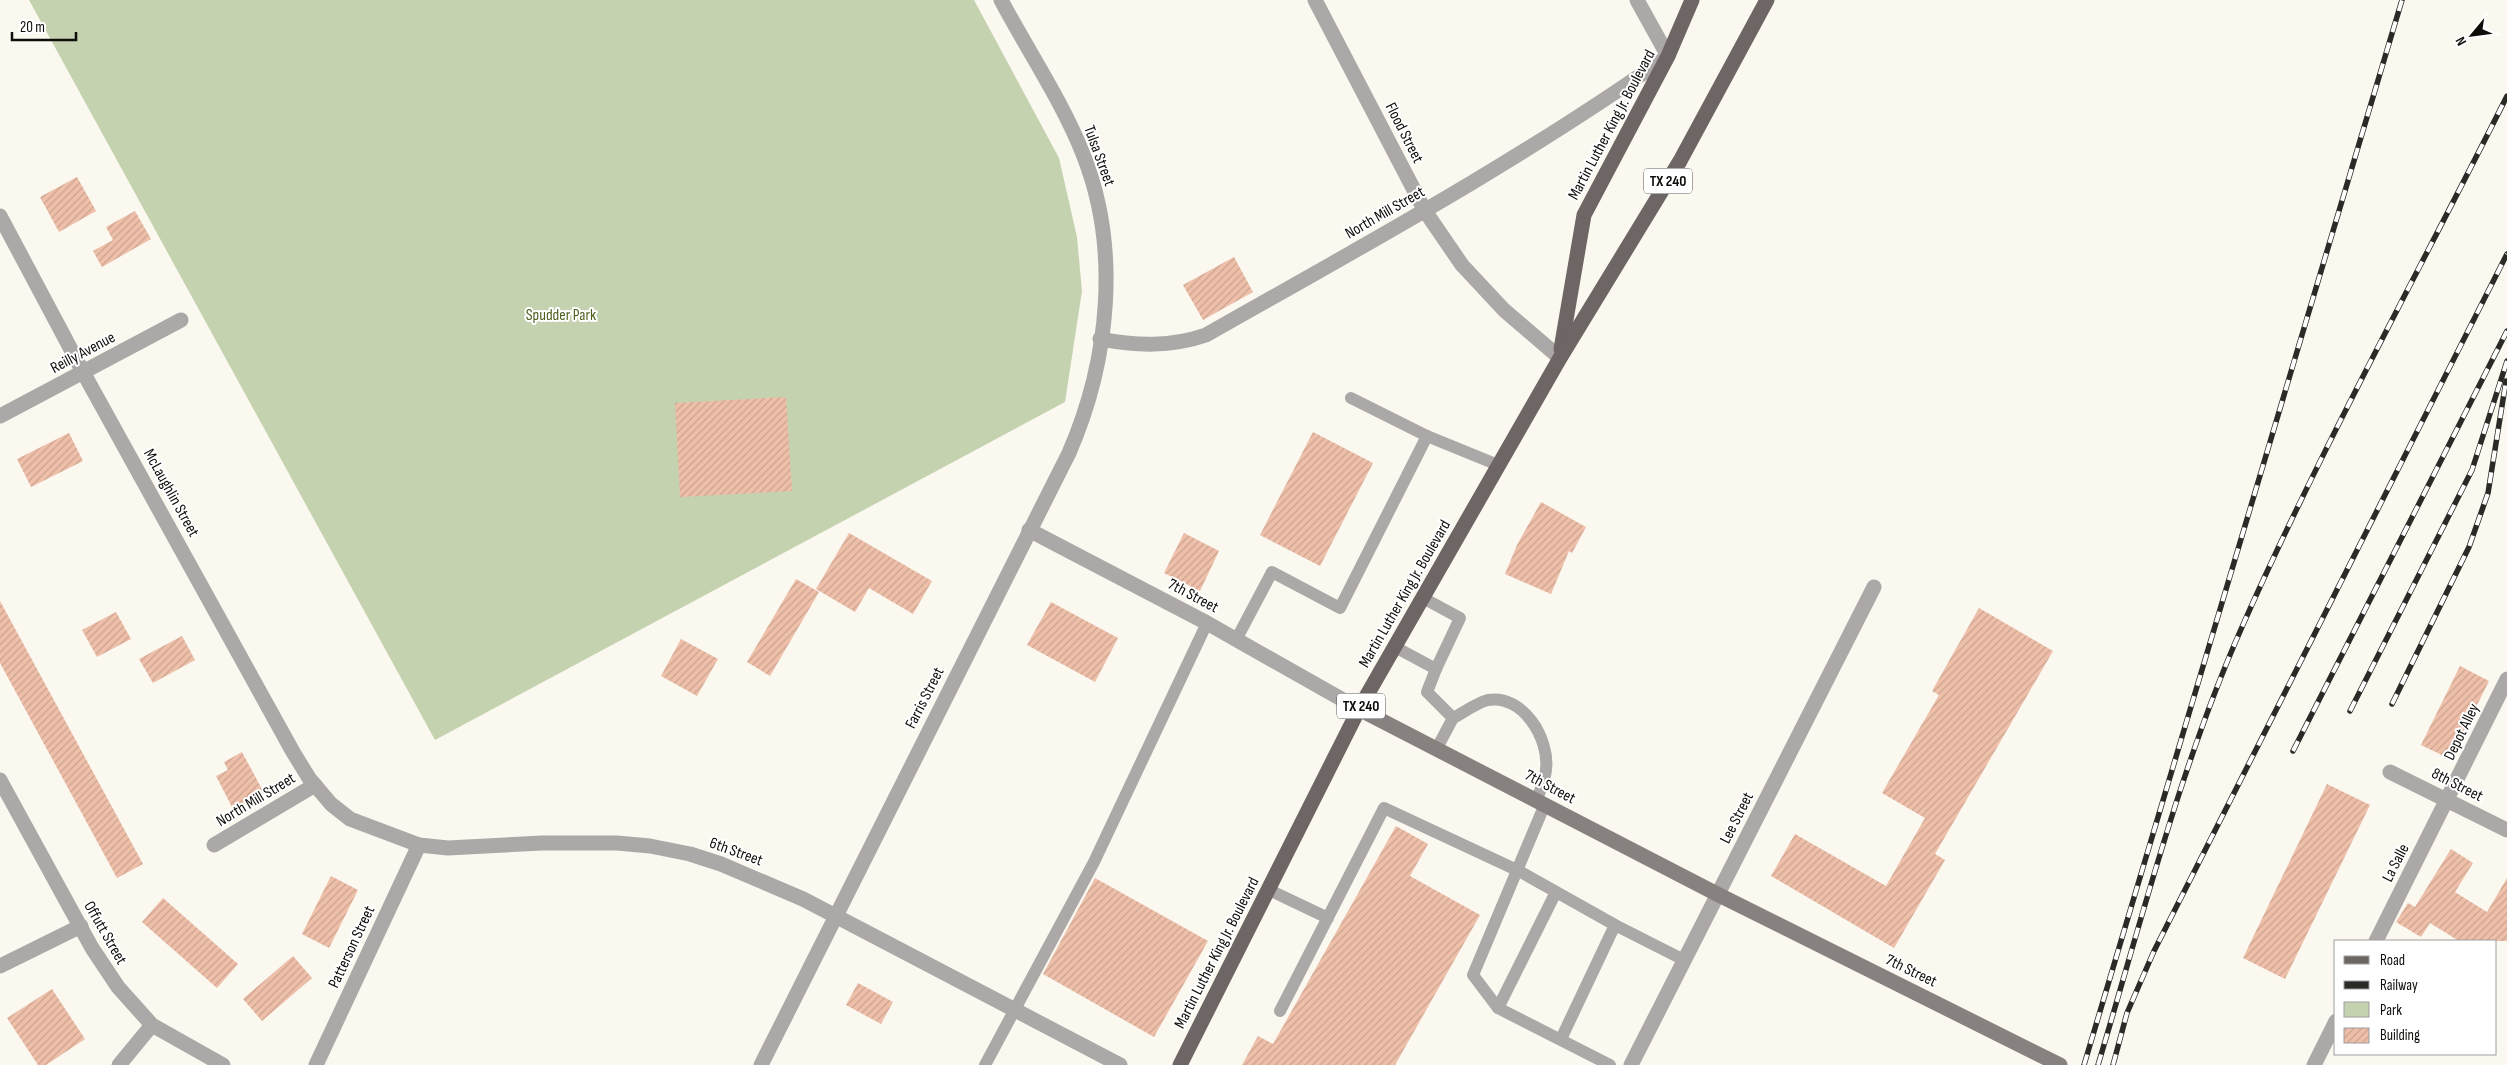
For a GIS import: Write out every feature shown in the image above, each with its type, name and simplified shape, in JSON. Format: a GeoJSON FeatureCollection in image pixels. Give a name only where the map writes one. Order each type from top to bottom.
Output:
{"type":"FeatureCollection","features":[{"type":"Feature","properties":{"kind":"main road","name":"Martin Luther King Jr. Boulevard"},"geometry":{"type":"LineString","coordinates":[[1560,358],[1584,215],[1668,56],[1692,0]]}},
{"type":"Feature","properties":{"kind":"main road","name":"Martin Luther King Jr. Boulevard"},"geometry":{"type":"LineString","coordinates":[[1180,1065],[1359,709],[1560,358],[1680,162],[1767,0]]}},
{"type":"Feature","properties":{"kind":"street","name":"Tulsa Street"},"geometry":{"type":"LineString","coordinates":[[1001,0],[1065,117],[1083,153],[1091,178],[1104,238],[1106,258],[1100,339]]}},
{"type":"Feature","properties":{"kind":"street","name":"Flood Street"},"geometry":{"type":"LineString","coordinates":[[1315,0],[1425,212],[1462,265],[1504,310],[1560,358]]}},
{"type":"Feature","properties":{"kind":"street"},"geometry":{"type":"LineString","coordinates":[[1637,0],[1668,56]]}},
{"type":"Feature","properties":{"kind":"street","name":"North Mill Street"},"geometry":{"type":"LineString","coordinates":[[1100,339],[1133,345],[1189,340],[1206,335],[1425,212],[1606,100],[1668,56]]}},
{"type":"Feature","properties":{"kind":"street","name":"McLaughlin Street"},"geometry":{"type":"LineString","coordinates":[[0,216],[83,372],[293,752],[315,786]]}},
{"type":"Feature","properties":{"kind":"street","name":"Reilly Avenue"},"geometry":{"type":"LineString","coordinates":[[0,416],[182,320]]}},
{"type":"Feature","properties":{"kind":"street","name":"Farris Street"},"geometry":{"type":"LineString","coordinates":[[761,1065],[1084,418],[1100,339]]}},
{"type":"Feature","properties":{"kind":"street","name":"7th Street"},"geometry":{"type":"LineString","coordinates":[[1029,530],[1206,623],[1359,709],[1718,894],[2060,1065]]}},
{"type":"Feature","properties":{"kind":"street","name":"Lee Street"},"geometry":{"type":"LineString","coordinates":[[1630,1065],[1874,587]]}},
{"type":"Feature","properties":{"kind":"street","name":"Depot Alley"},"geometry":{"type":"LineString","coordinates":[[2448,800],[2507,679]]}},
{"type":"Feature","properties":{"kind":"street","name":"8th Street"},"geometry":{"type":"LineString","coordinates":[[2390,772],[2507,830]]}},
{"type":"Feature","properties":{"kind":"street","name":"Offutt Street"},"geometry":{"type":"LineString","coordinates":[[0,780],[80,926],[110,975],[152,1025],[223,1065]]}},
{"type":"Feature","properties":{"kind":"street","name":"North Mill Street"},"geometry":{"type":"LineString","coordinates":[[214,845],[315,786]]}},
{"type":"Feature","properties":{"kind":"street","name":"6th Street"},"geometry":{"type":"LineString","coordinates":[[315,786],[331,804],[350,819],[419,844],[448,848],[542,843],[617,843],[650,846],[690,854],[721,864],[770,883],[1120,1065]]}},
{"type":"Feature","properties":{"kind":"street","name":"La Salle"},"geometry":{"type":"LineString","coordinates":[[2377,940],[2448,800]]}},
{"type":"Feature","properties":{"kind":"street","name":"Patterson Street"},"geometry":{"type":"LineString","coordinates":[[316,1065],[419,844]]}},
{"type":"Feature","properties":{"kind":"street"},"geometry":{"type":"LineString","coordinates":[[0,966],[80,926]]}},
{"type":"Feature","properties":{"kind":"street"},"geometry":{"type":"LineString","coordinates":[[119,1065],[152,1025]]}},
{"type":"Feature","properties":{"kind":"street"},"geometry":{"type":"LineString","coordinates":[[2314,1065],[2334,1026]]}},
{"type":"Feature","properties":{"kind":"lane"},"geometry":{"type":"LineString","coordinates":[[1351,398],[1427,436],[1498,466]]}},
{"type":"Feature","properties":{"kind":"lane"},"geometry":{"type":"LineString","coordinates":[[1236,640],[1272,572],[1340,608],[1427,436]]}},
{"type":"Feature","properties":{"kind":"lane"},"geometry":{"type":"LineString","coordinates":[[1423,598],[1460,618],[1427,692],[1453,718]]}},
{"type":"Feature","properties":{"kind":"lane"},"geometry":{"type":"LineString","coordinates":[[985,1065],[1013,1009],[1094,862],[1206,623]]}},
{"type":"Feature","properties":{"kind":"lane"},"geometry":{"type":"LineString","coordinates":[[1395,647],[1436,669]]}},
{"type":"Feature","properties":{"kind":"lane"},"geometry":{"type":"LineString","coordinates":[[1437,748],[1453,718],[1487,700],[1508,701],[1526,714],[1542,742],[1546,769],[1541,802],[1519,871],[1473,975],[1498,1008],[1610,1065]]}},
{"type":"Feature","properties":{"kind":"lane"},"geometry":{"type":"LineString","coordinates":[[1280,1011],[1384,808],[1519,871],[1615,925],[1684,960]]}},
{"type":"Feature","properties":{"kind":"lane"},"geometry":{"type":"LineString","coordinates":[[1269,890],[1328,918]]}},
{"type":"Feature","properties":{"kind":"lane"},"geometry":{"type":"LineString","coordinates":[[1498,1008],[1556,892]]}},
{"type":"Feature","properties":{"kind":"lane"},"geometry":{"type":"LineString","coordinates":[[1561,1039],[1615,925]]}},
{"type":"Feature","properties":{"kind":"green space","name":"Spudder Park"},"geometry":{"type":"Polygon","coordinates":[[[29,0],[974,0],[1059,158],[1077,237],[1082,291],[1065,402],[435,740],[29,0]]]}},
{"type":"Feature","properties":{"kind":"building"},"geometry":{"type":"Polygon","coordinates":[[[77,177],[96,211],[59,232],[40,197],[77,177]]]}},
{"type":"Feature","properties":{"kind":"building"},"geometry":{"type":"Polygon","coordinates":[[[135,211],[151,239],[102,267],[93,251],[113,240],[106,227],[135,211]]]}},
{"type":"Feature","properties":{"kind":"building"},"geometry":{"type":"Polygon","coordinates":[[[1234,257],[1253,292],[1203,320],[1183,285],[1234,257]]]}},
{"type":"Feature","properties":{"kind":"building"},"geometry":{"type":"Polygon","coordinates":[[[786,397],[792,491],[680,497],[675,403],[786,397]]]}},
{"type":"Feature","properties":{"kind":"building"},"geometry":{"type":"Polygon","coordinates":[[[1313,432],[1373,463],[1320,566],[1260,535],[1313,432]]]}},
{"type":"Feature","properties":{"kind":"building"},"geometry":{"type":"Polygon","coordinates":[[[69,433],[83,461],[31,487],[17,459],[69,433]]]}},
{"type":"Feature","properties":{"kind":"building"},"geometry":{"type":"Polygon","coordinates":[[[1541,502],[1586,527],[1572,553],[1569,551],[1551,594],[1505,574],[1517,545],[1541,502]]]}},
{"type":"Feature","properties":{"kind":"building"},"geometry":{"type":"Polygon","coordinates":[[[849,533],[932,581],[913,614],[869,588],[855,612],[816,589],[849,533]]]}},
{"type":"Feature","properties":{"kind":"building"},"geometry":{"type":"Polygon","coordinates":[[[1184,533],[1219,551],[1200,591],[1164,573],[1184,533]]]}},
{"type":"Feature","properties":{"kind":"building"},"geometry":{"type":"Polygon","coordinates":[[[796,579],[819,592],[770,676],[747,662],[796,579]]]}},
{"type":"Feature","properties":{"kind":"building"},"geometry":{"type":"Polygon","coordinates":[[[0,601],[143,864],[117,878],[0,663],[0,601]]]}},
{"type":"Feature","properties":{"kind":"building"},"geometry":{"type":"Polygon","coordinates":[[[1051,602],[1118,638],[1095,682],[1027,645],[1051,602]]]}},
{"type":"Feature","properties":{"kind":"building"},"geometry":{"type":"Polygon","coordinates":[[[1979,608],[2053,651],[1935,854],[1945,860],[1894,948],[1771,876],[1795,834],[1886,886],[1925,818],[1882,793],[1939,695],[1932,691],[1979,608]]]}},
{"type":"Feature","properties":{"kind":"building"},"geometry":{"type":"Polygon","coordinates":[[[116,612],[131,639],[97,657],[82,630],[116,612]]]}},
{"type":"Feature","properties":{"kind":"building"},"geometry":{"type":"Polygon","coordinates":[[[182,636],[195,660],[153,683],[139,659],[182,636]]]}},
{"type":"Feature","properties":{"kind":"building"},"geometry":{"type":"Polygon","coordinates":[[[681,639],[718,659],[697,696],[661,676],[681,639]]]}},
{"type":"Feature","properties":{"kind":"building"},"geometry":{"type":"Polygon","coordinates":[[[2460,666],[2489,681],[2450,759],[2421,745],[2460,666]]]}},
{"type":"Feature","properties":{"kind":"building"},"geometry":{"type":"Polygon","coordinates":[[[242,752],[264,793],[233,809],[216,776],[228,770],[224,762],[242,752]]]}},
{"type":"Feature","properties":{"kind":"building"},"geometry":{"type":"Polygon","coordinates":[[[2327,784],[2370,805],[2285,979],[2243,958],[2327,784]]]}},
{"type":"Feature","properties":{"kind":"building"},"geometry":{"type":"Polygon","coordinates":[[[1396,826],[1428,844],[1410,876],[1480,915],[1395,1065],[1242,1065],[1258,1036],[1273,1044],[1396,826]]]}},
{"type":"Feature","properties":{"kind":"building"},"geometry":{"type":"Polygon","coordinates":[[[2451,849],[2473,863],[2455,892],[2487,912],[2507,878],[2507,941],[2457,940],[2430,923],[2421,937],[2396,922],[2408,903],[2415,907],[2451,849]]]}},
{"type":"Feature","properties":{"kind":"building"},"geometry":{"type":"Polygon","coordinates":[[[331,876],[358,890],[329,948],[302,934],[331,876]]]}},
{"type":"Feature","properties":{"kind":"building"},"geometry":{"type":"Polygon","coordinates":[[[1095,878],[1208,941],[1154,1037],[1043,974],[1095,878]]]}},
{"type":"Feature","properties":{"kind":"building"},"geometry":{"type":"Polygon","coordinates":[[[163,898],[238,964],[217,988],[142,922],[163,898]]]}},
{"type":"Feature","properties":{"kind":"building"},"geometry":{"type":"Polygon","coordinates":[[[293,956],[312,978],[262,1021],[243,999],[293,956]]]}},
{"type":"Feature","properties":{"kind":"building"},"geometry":{"type":"Polygon","coordinates":[[[858,983],[893,1002],[881,1024],[846,1005],[858,983]]]}},
{"type":"Feature","properties":{"kind":"building"},"geometry":{"type":"Polygon","coordinates":[[[52,989],[85,1039],[46,1065],[38,1065],[7,1018],[52,989]]]}},
{"type":"Feature","properties":{"kind":"railway"},"geometry":{"type":"LineString","coordinates":[[2084,1065],[2402,0]]}},
{"type":"Feature","properties":{"kind":"railway"},"geometry":{"type":"LineString","coordinates":[[2098,1065],[2181,789],[2220,680],[2242,627],[2305,492],[2507,96]]}},
{"type":"Feature","properties":{"kind":"railway"},"geometry":{"type":"LineString","coordinates":[[2113,1065],[2127,1013],[2154,951],[2507,254]]}},
{"type":"Feature","properties":{"kind":"railway"},"geometry":{"type":"LineString","coordinates":[[2293,751],[2507,331]]}},
{"type":"Feature","properties":{"kind":"railway"},"geometry":{"type":"LineString","coordinates":[[2350,711],[2472,470],[2507,361]]}},
{"type":"Feature","properties":{"kind":"railway"},"geometry":{"type":"LineString","coordinates":[[2392,704],[2469,547],[2488,493],[2506,381]]}}]}
